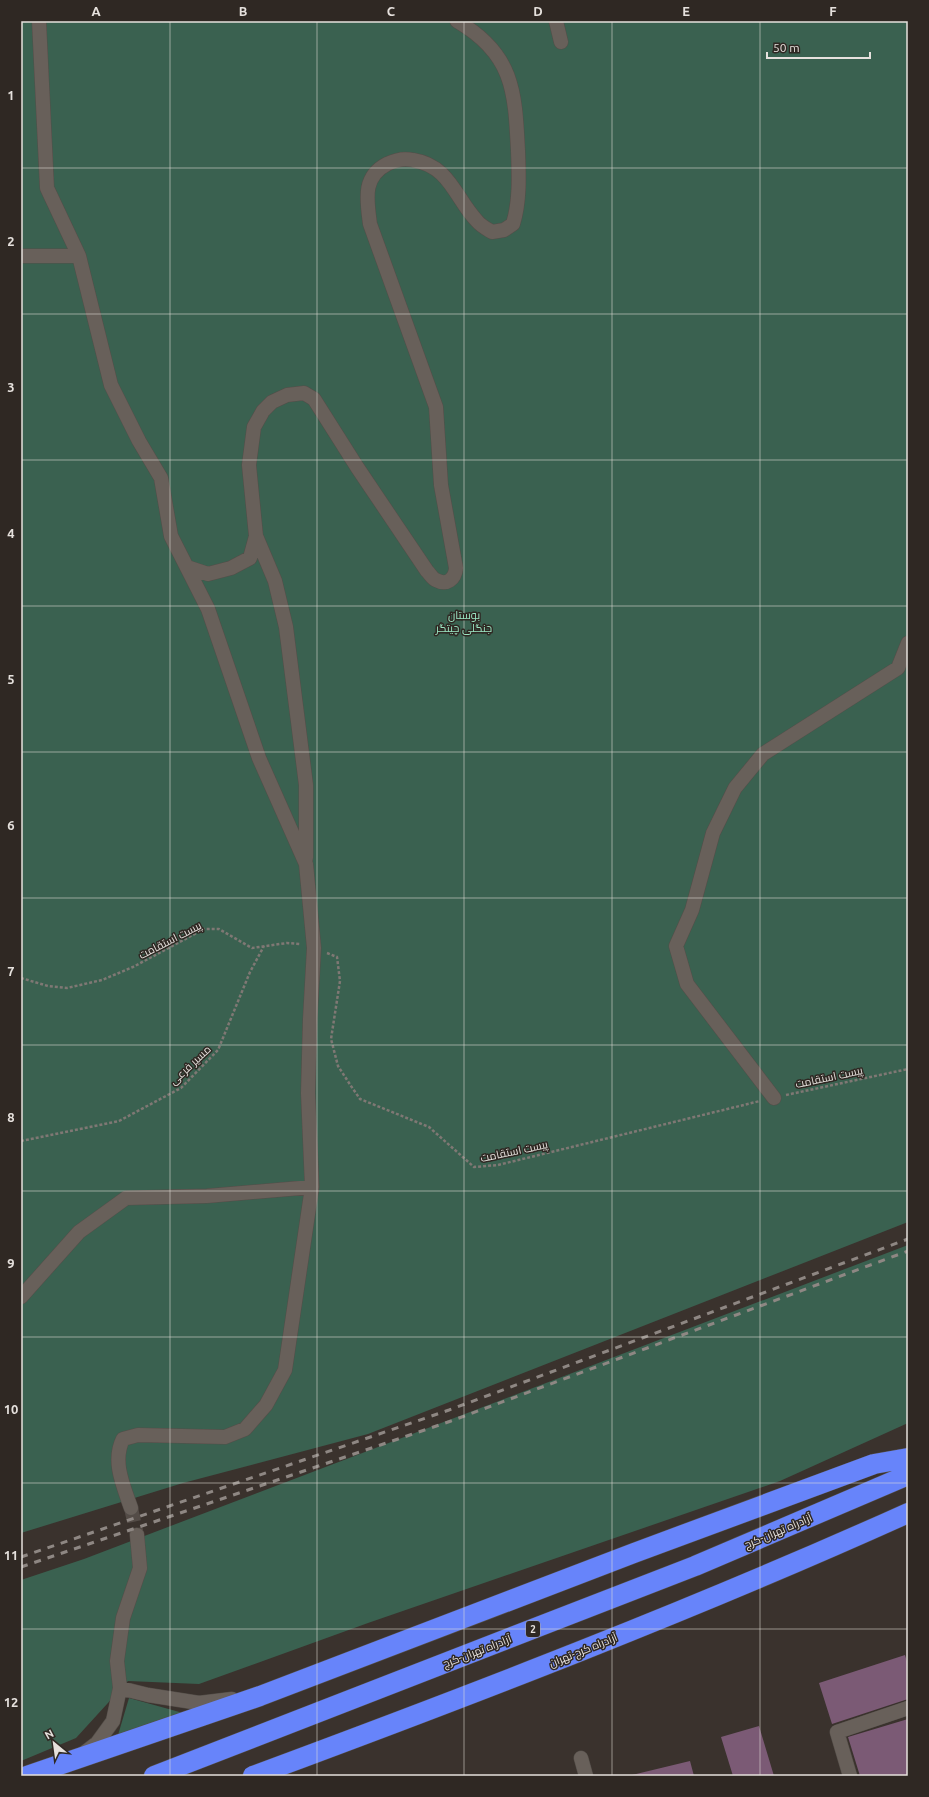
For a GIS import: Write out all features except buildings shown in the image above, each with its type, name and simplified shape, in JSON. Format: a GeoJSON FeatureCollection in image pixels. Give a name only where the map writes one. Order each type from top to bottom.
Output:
{"type":"FeatureCollection","features":[{"type":"Feature","properties":{"kind":"highway"},"geometry":{"type":"LineString","coordinates":[[27,1776],[260,1696],[634,1553],[874,1464],[908,1458]]}},
{"type":"Feature","properties":{"kind":"highway","name":"آزادراه تهران-کرج"},"geometry":{"type":"LineString","coordinates":[[154,1776],[695,1566],[908,1475]]}},
{"type":"Feature","properties":{"kind":"highway","name":"آزادراه کرج-تهران"},"geometry":{"type":"LineString","coordinates":[[253,1776],[484,1690],[671,1615],[908,1513]]}},
{"type":"Feature","properties":{"kind":"street"},"geometry":{"type":"LineString","coordinates":[[39,21],[47,188],[79,256],[112,385],[140,441],[161,478],[171,536],[208,609],[259,758],[306,864]]}},
{"type":"Feature","properties":{"kind":"street"},"geometry":{"type":"LineString","coordinates":[[130,1508],[120,1475],[118,1449],[124,1439],[138,1435],[225,1436],[245,1429],[266,1406],[285,1370],[312,1187],[308,1093],[314,948],[306,864],[306,785],[286,627],[275,581],[256,536],[249,465],[254,427],[263,412],[272,402],[287,395],[304,393],[314,399],[357,467],[427,571],[435,580],[444,582],[450,581],[456,574],[441,485],[436,407],[370,224],[366,192],[371,179],[380,168],[394,160],[409,159],[425,162],[444,174],[477,222],[492,232],[504,230],[513,224],[517,211],[519,172],[516,107],[510,81],[497,55],[474,31],[457,21]]}},
{"type":"Feature","properties":{"kind":"street"},"geometry":{"type":"LineString","coordinates":[[556,21],[561,42]]}},
{"type":"Feature","properties":{"kind":"street"},"geometry":{"type":"LineString","coordinates":[[21,256],[79,256]]}},
{"type":"Feature","properties":{"kind":"street"},"geometry":{"type":"LineString","coordinates":[[187,567],[208,574],[231,568],[250,558],[256,536]]}},
{"type":"Feature","properties":{"kind":"street"},"geometry":{"type":"LineString","coordinates":[[774,1098],[687,984],[676,946],[692,910],[713,833],[735,788],[763,754],[898,668],[908,643]]}},
{"type":"Feature","properties":{"kind":"street"},"geometry":{"type":"LineString","coordinates":[[21,1297],[79,1232],[126,1198],[207,1196],[312,1187]]}},
{"type":"Feature","properties":{"kind":"street"},"geometry":{"type":"LineString","coordinates":[[75,1759],[97,1743],[113,1721],[120,1688],[117,1661],[123,1618],[140,1568],[137,1535]]}},
{"type":"Feature","properties":{"kind":"street"},"geometry":{"type":"LineString","coordinates":[[120,1688],[148,1695],[199,1703],[260,1696]]}},
{"type":"Feature","properties":{"kind":"street"},"geometry":{"type":"LineString","coordinates":[[850,1776],[837,1732],[908,1708]]}},
{"type":"Feature","properties":{"kind":"street"},"geometry":{"type":"LineString","coordinates":[[581,1758],[586,1776]]}},
{"type":"Feature","properties":{"kind":"path","name":"پیست استقامت"},"geometry":{"type":"LineString","coordinates":[[21,978],[48,986],[68,988],[102,980],[134,967],[204,929],[219,929],[252,948],[301,944],[337,957],[340,981],[331,1039],[338,1066],[360,1099],[429,1127],[474,1167],[498,1165],[774,1098],[908,1069]]}},
{"type":"Feature","properties":{"kind":"path","name":"مسیر فرعی"},"geometry":{"type":"LineString","coordinates":[[21,1140],[119,1120],[181,1088],[218,1050],[250,972],[264,946]]}},
{"type":"Feature","properties":{"kind":"green space","name":"بوستان جنگلی چیتگر"},"geometry":{"type":"Polygon","coordinates":[[[21,21],[908,21],[908,1222],[368,1434],[183,1483],[21,1533],[21,21]]]}},
{"type":"Feature","properties":{"kind":"green space"},"geometry":{"type":"Polygon","coordinates":[[[908,1245],[908,1423],[780,1481],[368,1623],[199,1684],[128,1681],[76,1738],[21,1761],[21,1580],[84,1559],[908,1245]]]}},
{"type":"Feature","properties":{"kind":"green space"},"geometry":{"type":"Polygon","coordinates":[[[129,1698],[183,1713],[118,1735],[129,1698]]]}},
{"type":"Feature","properties":{"kind":"tunnel"},"geometry":{"type":"LineString","coordinates":[[131,1508],[137,1535]]}},
{"type":"Feature","properties":{"kind":"railway"},"geometry":{"type":"LineString","coordinates":[[21,1557],[449,1410],[908,1239]]}},
{"type":"Feature","properties":{"kind":"railway"},"geometry":{"type":"LineString","coordinates":[[21,1567],[451,1421],[908,1251]]}}]}
